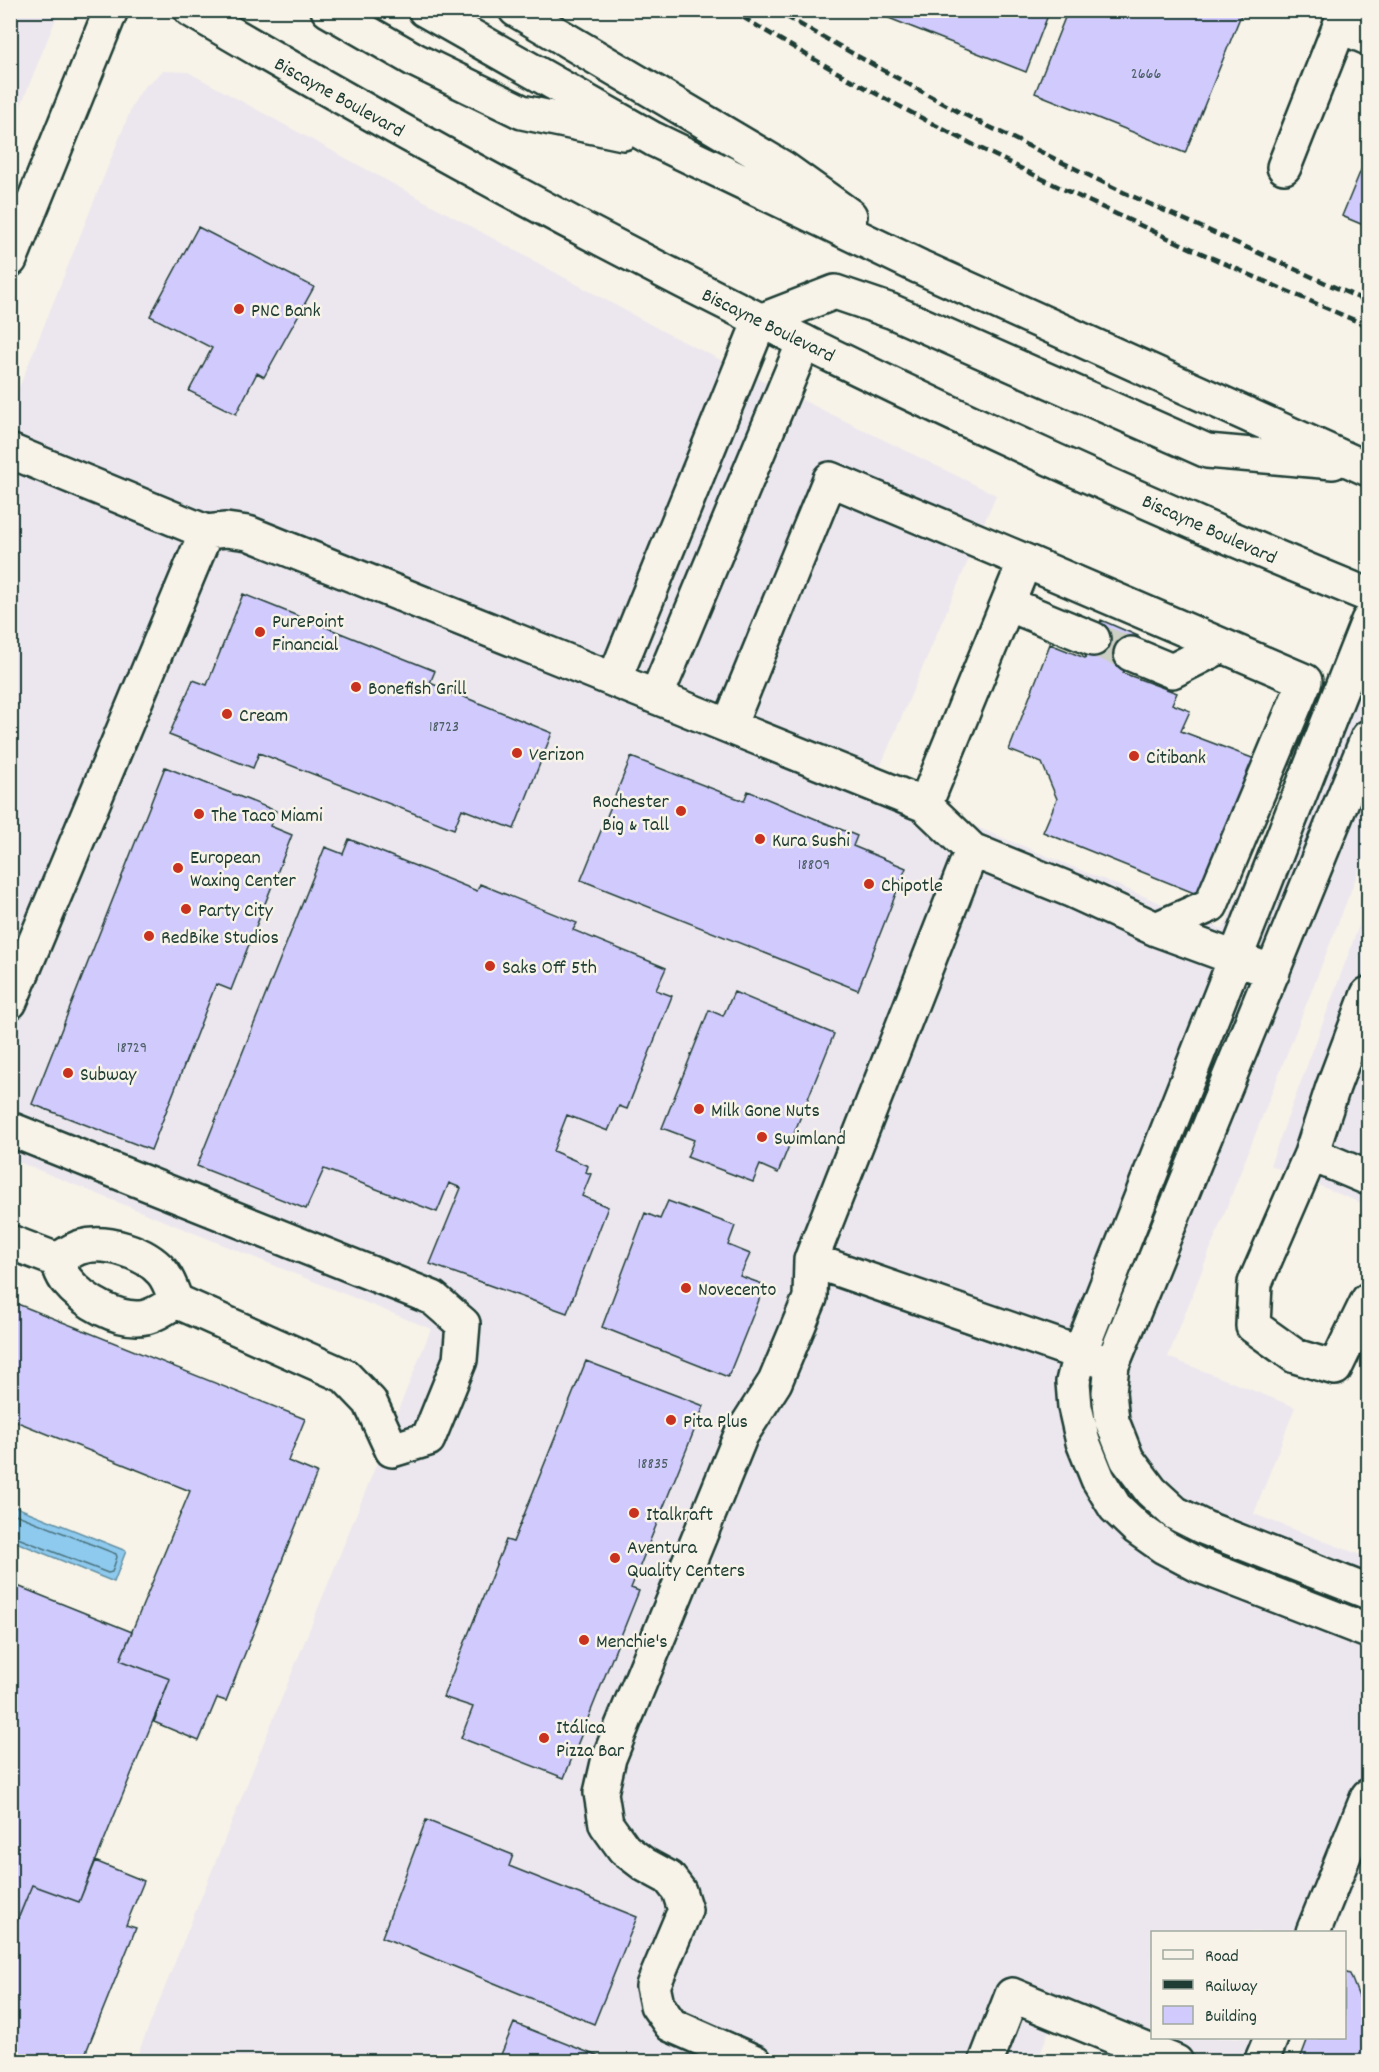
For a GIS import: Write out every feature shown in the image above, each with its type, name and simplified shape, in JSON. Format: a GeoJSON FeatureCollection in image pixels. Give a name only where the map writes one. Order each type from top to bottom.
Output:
{"type":"FeatureCollection","features":[{"type":"Feature","properties":{"kind":"main road"},"geometry":{"type":"LineString","coordinates":[[10,260],[17,227],[111,10]]}},
{"type":"Feature","properties":{"kind":"main road","name":"Biscayne Boulevard"},"geometry":{"type":"LineString","coordinates":[[191,10],[445,156],[760,321],[929,402],[1107,483],[1368,595]]}},
{"type":"Feature","properties":{"kind":"main road"},"geometry":{"type":"LineString","coordinates":[[328,10],[415,60],[522,112],[654,139]]}},
{"type":"Feature","properties":{"kind":"main road"},"geometry":{"type":"LineString","coordinates":[[425,10],[654,139],[920,267],[1364,466]]}},
{"type":"Feature","properties":{"kind":"main road"},"geometry":{"type":"LineString","coordinates":[[516,10],[783,168],[920,267]]}},
{"type":"Feature","properties":{"kind":"main road"},"geometry":{"type":"LineString","coordinates":[[1284,167],[1351,25]]}},
{"type":"Feature","properties":{"kind":"main road"},"geometry":{"type":"LineString","coordinates":[[614,680],[760,321],[835,292],[891,311],[1207,451],[1364,466]]}},
{"type":"Feature","properties":{"kind":"main road"},"geometry":{"type":"LineString","coordinates":[[656,697],[804,342]]}},
{"type":"Feature","properties":{"kind":"main road"},"geometry":{"type":"LineString","coordinates":[[10,451],[206,532],[226,530],[248,533],[925,805],[972,850],[1073,891],[1156,929],[1273,972]]}},
{"type":"Feature","properties":{"kind":"main road"},"geometry":{"type":"LineString","coordinates":[[729,726],[830,479],[1305,681],[1211,905],[1156,929]]}},
{"type":"Feature","properties":{"kind":"main road"},"geometry":{"type":"LineString","coordinates":[[10,1002],[206,532]]}},
{"type":"Feature","properties":{"kind":"main road"},"geometry":{"type":"LineString","coordinates":[[925,805],[1025,561]]}},
{"type":"Feature","properties":{"kind":"main road"},"geometry":{"type":"LineString","coordinates":[[1008,604],[1093,639]]}},
{"type":"Feature","properties":{"kind":"main road"},"geometry":{"type":"LineString","coordinates":[[1368,621],[1080,1353],[1073,1382],[1075,1407],[1083,1442],[1098,1479],[1115,1507],[1137,1528],[1164,1547],[1197,1565],[1368,1631]]}},
{"type":"Feature","properties":{"kind":"main road"},"geometry":{"type":"LineString","coordinates":[[1131,654],[1172,671],[1221,646]]}},
{"type":"Feature","properties":{"kind":"main road"},"geometry":{"type":"LineString","coordinates":[[1368,738],[1112,1365],[1109,1392],[1113,1421],[1127,1459],[1151,1491],[1174,1513],[1205,1528],[1368,1592]]}},
{"type":"Feature","properties":{"kind":"main road"},"geometry":{"type":"LineString","coordinates":[[755,2061],[671,2025],[657,2005],[653,1986],[685,1910],[680,1891],[669,1878],[645,1865],[624,1849],[606,1824],[601,1793],[609,1758],[736,1446],[775,1382],[810,1298],[811,1260],[972,850]]}},
{"type":"Feature","properties":{"kind":"main road"},"geometry":{"type":"LineString","coordinates":[[1368,994],[1311,1154],[1255,1283],[1252,1326],[1295,1356],[1335,1368],[1368,1300]]}},
{"type":"Feature","properties":{"kind":"main road"},"geometry":{"type":"LineString","coordinates":[[10,1129],[433,1298],[463,1324],[460,1360],[428,1439],[392,1450],[370,1402],[345,1376],[176,1301],[161,1271],[139,1255],[108,1244],[80,1247],[57,1260]]}},
{"type":"Feature","properties":{"kind":"main road"},"geometry":{"type":"LineString","coordinates":[[1311,1154],[1368,1178]]}},
{"type":"Feature","properties":{"kind":"main road"},"geometry":{"type":"LineString","coordinates":[[10,1242],[57,1260],[65,1280],[86,1300],[118,1315],[145,1317],[161,1311],[176,1301]]}},
{"type":"Feature","properties":{"kind":"main road"},"geometry":{"type":"LineString","coordinates":[[811,1260],[1112,1365]]}},
{"type":"Feature","properties":{"kind":"main road"},"geometry":{"type":"LineString","coordinates":[[1313,1931],[1368,1796]]}},
{"type":"Feature","properties":{"kind":"main road"},"geometry":{"type":"LineString","coordinates":[[986,2061],[1012,1995],[1176,2061]]}},
{"type":"Feature","properties":{"kind":"main road"},"geometry":{"type":"LineString","coordinates":[[1261,2061],[1270,2039]]}},
{"type":"Feature","properties":{"kind":"shaded area"},"geometry":{"type":"Polygon","coordinates":[[[10,11],[59,11],[11,130],[10,11]]]}},
{"type":"Feature","properties":{"kind":"shaded area"},"geometry":{"type":"Polygon","coordinates":[[[163,71],[188,72],[668,334],[996,495],[873,784],[1223,929],[1346,646],[1368,655],[1368,847],[1168,1357],[1295,1407],[1254,1514],[1368,1558],[1368,1848],[1335,1931],[1151,1931],[1151,2039],[1293,2039],[1283,2061],[1133,2061],[1050,2028],[1037,2062],[135,2061],[431,1329],[11,1159],[10,410],[133,104],[143,88],[163,71]]]}},
{"type":"Feature","properties":{"kind":"shaded area"},"geometry":{"type":"Polygon","coordinates":[[[1368,901],[1368,1206],[1270,1165],[1368,901]]]}},
{"type":"Feature","properties":{"kind":"water"},"geometry":{"type":"Polygon","coordinates":[[[11,1505],[126,1551],[114,1582],[11,1540],[11,1505]]]}},
{"type":"Feature","properties":{"kind":"building"},"geometry":{"type":"Polygon","coordinates":[[[877,10],[1050,10],[1026,72],[876,13],[877,10]]]}},
{"type":"Feature","properties":{"kind":"building"},"geometry":{"type":"Polygon","coordinates":[[[1068,10],[1243,10],[1185,153],[1035,93],[1068,10]]]}},
{"type":"Feature","properties":{"kind":"building"},"geometry":{"type":"Polygon","coordinates":[[[1368,153],[1368,227],[1342,216],[1368,153]]]}},
{"type":"Feature","properties":{"kind":"building"},"geometry":{"type":"Polygon","coordinates":[[[198,227],[314,287],[264,377],[257,373],[236,414],[189,391],[212,348],[150,316],[198,227]]]}},
{"type":"Feature","properties":{"kind":"building"},"geometry":{"type":"Polygon","coordinates":[[[243,594],[435,671],[430,683],[552,733],[514,829],[462,809],[454,829],[259,753],[253,768],[169,735],[193,680],[207,685],[243,594]]]}},
{"type":"Feature","properties":{"kind":"building","name":"Citibank"},"geometry":{"type":"Polygon","coordinates":[[[1101,620],[1138,636],[1123,673],[1177,693],[1172,704],[1190,711],[1181,731],[1260,761],[1204,897],[1043,832],[1057,799],[1042,763],[1009,750],[1050,644],[1085,658],[1101,620]]]}},
{"type":"Feature","properties":{"kind":"building"},"geometry":{"type":"Polygon","coordinates":[[[631,757],[744,801],[748,791],[857,836],[853,846],[906,868],[858,990],[581,880],[631,757]]]}},
{"type":"Feature","properties":{"kind":"building","name":"Party City"},"geometry":{"type":"Polygon","coordinates":[[[165,767],[276,811],[270,826],[292,835],[231,990],[216,984],[151,1150],[32,1104],[165,767]]]}},
{"type":"Feature","properties":{"kind":"building"},"geometry":{"type":"Polygon","coordinates":[[[349,839],[477,891],[480,884],[577,923],[573,930],[666,968],[656,990],[672,996],[627,1109],[619,1106],[608,1131],[567,1115],[553,1151],[588,1166],[586,1172],[591,1174],[582,1196],[608,1207],[567,1313],[430,1264],[461,1188],[449,1183],[437,1212],[324,1169],[306,1209],[197,1166],[325,847],[343,854],[349,839]]]}},
{"type":"Feature","properties":{"kind":"building"},"geometry":{"type":"Polygon","coordinates":[[[734,992],[834,1034],[778,1173],[760,1165],[753,1182],[687,1157],[694,1140],[662,1128],[709,1010],[723,1016],[734,992]]]}},
{"type":"Feature","properties":{"kind":"building"},"geometry":{"type":"Polygon","coordinates":[[[668,1201],[735,1226],[728,1245],[750,1254],[740,1276],[765,1285],[728,1377],[602,1327],[645,1213],[660,1219],[668,1201]]]}},
{"type":"Feature","properties":{"kind":"building"},"geometry":{"type":"Polygon","coordinates":[[[10,1301],[305,1419],[288,1461],[317,1473],[226,1701],[217,1698],[199,1741],[154,1722],[170,1679],[120,1660],[190,1491],[10,1419],[10,1301]]]}},
{"type":"Feature","properties":{"kind":"building"},"geometry":{"type":"Polygon","coordinates":[[[586,1361],[704,1406],[631,1588],[639,1591],[564,1778],[461,1738],[473,1707],[443,1697],[506,1540],[513,1542],[586,1361]]]}},
{"type":"Feature","properties":{"kind":"building"},"geometry":{"type":"Polygon","coordinates":[[[10,1583],[132,1632],[120,1660],[170,1679],[79,1902],[32,1885],[18,1919],[10,1916],[10,1583]]]}},
{"type":"Feature","properties":{"kind":"building"},"geometry":{"type":"Polygon","coordinates":[[[426,1820],[513,1855],[509,1866],[637,1917],[594,2024],[382,1937],[426,1820]]]}},
{"type":"Feature","properties":{"kind":"building"},"geometry":{"type":"Polygon","coordinates":[[[95,1861],[144,1881],[126,1925],[136,1928],[82,2062],[10,2062],[10,1938],[32,1885],[79,1902],[95,1861]]]}},
{"type":"Feature","properties":{"kind":"building"},"geometry":{"type":"Polygon","coordinates":[[[1346,1973],[1350,1974],[1368,2020],[1368,2062],[1299,2062],[1308,2039],[1346,2039],[1346,1973]]]}},
{"type":"Feature","properties":{"kind":"building"},"geometry":{"type":"Polygon","coordinates":[[[514,2023],[612,2062],[498,2062],[514,2023]]]}},
{"type":"Feature","properties":{"kind":"tunnel"},"geometry":{"type":"LineString","coordinates":[[1093,639],[1131,654]]}},
{"type":"Feature","properties":{"kind":"railway"},"geometry":{"type":"LineString","coordinates":[[731,10],[885,99],[1044,180],[1205,255],[1368,326]]}},
{"type":"Feature","properties":{"kind":"railway"},"geometry":{"type":"LineString","coordinates":[[774,10],[959,112],[1123,192],[1368,302]]}},
{"type":"Feature","properties":{"kind":"place","name":"PNC Bank"},"geometry":{"type":"Point","coordinates":[239,309]}},
{"type":"Feature","properties":{"kind":"place","name":"PurePoint Financial"},"geometry":{"type":"Point","coordinates":[260,632]}},
{"type":"Feature","properties":{"kind":"place","name":"Bonefish Grill"},"geometry":{"type":"Point","coordinates":[356,687]}},
{"type":"Feature","properties":{"kind":"place","name":"Cream"},"geometry":{"type":"Point","coordinates":[227,714]}},
{"type":"Feature","properties":{"kind":"place","name":"Verizon"},"geometry":{"type":"Point","coordinates":[517,753]}},
{"type":"Feature","properties":{"kind":"place","name":"Citibank"},"geometry":{"type":"Point","coordinates":[1134,756]}},
{"type":"Feature","properties":{"kind":"place","name":"Rochester Big & Tall"},"geometry":{"type":"Point","coordinates":[681,811]}},
{"type":"Feature","properties":{"kind":"place","name":"The Taco Miami"},"geometry":{"type":"Point","coordinates":[199,814]}},
{"type":"Feature","properties":{"kind":"place","name":"Kura Sushi"},"geometry":{"type":"Point","coordinates":[760,839]}},
{"type":"Feature","properties":{"kind":"place","name":"European Waxing Center"},"geometry":{"type":"Point","coordinates":[178,868]}},
{"type":"Feature","properties":{"kind":"place","name":"Chipotle"},"geometry":{"type":"Point","coordinates":[869,884]}},
{"type":"Feature","properties":{"kind":"place","name":"Party City"},"geometry":{"type":"Point","coordinates":[186,909]}},
{"type":"Feature","properties":{"kind":"place","name":"RedBike Studios"},"geometry":{"type":"Point","coordinates":[149,936]}},
{"type":"Feature","properties":{"kind":"place","name":"Saks Off 5th"},"geometry":{"type":"Point","coordinates":[490,966]}},
{"type":"Feature","properties":{"kind":"place","name":"Subway"},"geometry":{"type":"Point","coordinates":[68,1073]}},
{"type":"Feature","properties":{"kind":"place","name":"Milk Gone Nuts"},"geometry":{"type":"Point","coordinates":[699,1109]}},
{"type":"Feature","properties":{"kind":"place","name":"Swimland"},"geometry":{"type":"Point","coordinates":[762,1137]}},
{"type":"Feature","properties":{"kind":"place","name":"Novecento"},"geometry":{"type":"Point","coordinates":[686,1288]}},
{"type":"Feature","properties":{"kind":"place","name":"Pita Plus"},"geometry":{"type":"Point","coordinates":[671,1420]}},
{"type":"Feature","properties":{"kind":"place","name":"Italkraft"},"geometry":{"type":"Point","coordinates":[634,1513]}},
{"type":"Feature","properties":{"kind":"place","name":"Aventura Quality Centers"},"geometry":{"type":"Point","coordinates":[615,1558]}},
{"type":"Feature","properties":{"kind":"place","name":"Menchie's"},"geometry":{"type":"Point","coordinates":[584,1640]}},
{"type":"Feature","properties":{"kind":"place","name":"Itálica Pizza Bar"},"geometry":{"type":"Point","coordinates":[544,1738]}}]}
